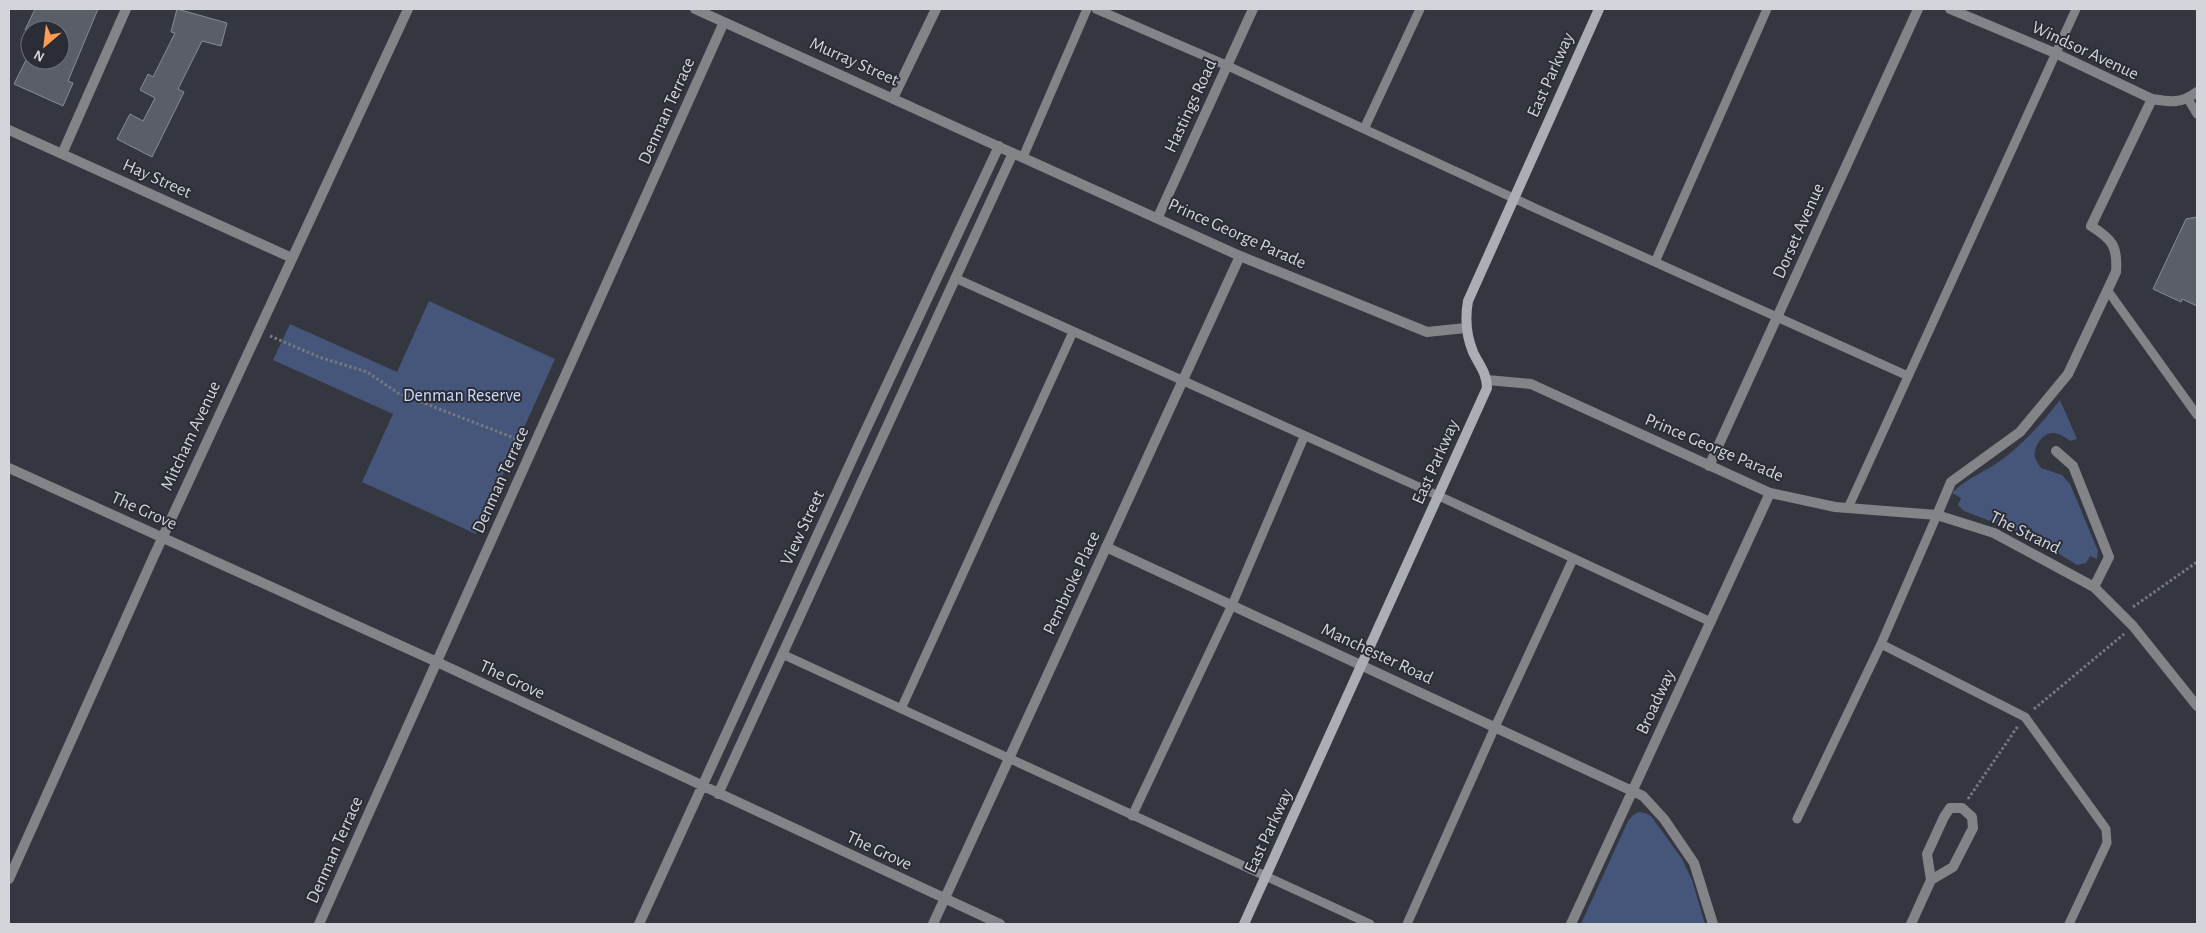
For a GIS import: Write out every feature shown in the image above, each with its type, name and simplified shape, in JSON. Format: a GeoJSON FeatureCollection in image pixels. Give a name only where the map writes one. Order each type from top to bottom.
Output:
{"type":"FeatureCollection","features":[{"type":"Feature","properties":{"kind":"street"},"geometry":{"type":"LineString","coordinates":[[62,154],[126,9]]}},
{"type":"Feature","properties":{"kind":"street","name":"Mitcham Avenue"},"geometry":{"type":"LineString","coordinates":[[9,879],[162,537],[408,9]]}},
{"type":"Feature","properties":{"kind":"street","name":"Murray Street"},"geometry":{"type":"LineString","coordinates":[[695,9],[999,146]]}},
{"type":"Feature","properties":{"kind":"street"},"geometry":{"type":"LineString","coordinates":[[893,98],[936,9]]}},
{"type":"Feature","properties":{"kind":"street","name":"Hastings Road"},"geometry":{"type":"LineString","coordinates":[[1158,217],[1253,9]]}},
{"type":"Feature","properties":{"kind":"street","name":"East Parkway"},"geometry":{"type":"LineString","coordinates":[[1244,924],[1482,401],[1487,388],[1487,380],[1484,370],[1473,352],[1466,328],[1466,314],[1473,287],[1599,9]]}},
{"type":"Feature","properties":{"kind":"street","name":"Dorset Avenue"},"geometry":{"type":"LineString","coordinates":[[1709,466],[1918,9]]}},
{"type":"Feature","properties":{"kind":"street","name":"Windsor Avenue"},"geometry":{"type":"LineString","coordinates":[[1950,9],[2055,54],[2152,99]]}},
{"type":"Feature","properties":{"kind":"street","name":"Denman Terrace"},"geometry":{"type":"LineString","coordinates":[[319,924],[724,22]]}},
{"type":"Feature","properties":{"kind":"street"},"geometry":{"type":"LineString","coordinates":[[1938,515],[1951,482],[2020,432],[2068,374],[2116,272],[2117,256],[2112,242],[2091,226],[2152,99],[2171,102],[2188,99],[2197,92]]}},
{"type":"Feature","properties":{"kind":"street","name":"Hay Street"},"geometry":{"type":"LineString","coordinates":[[9,130],[292,258]]}},
{"type":"Feature","properties":{"kind":"street","name":"Prince George Parade"},"geometry":{"type":"LineString","coordinates":[[999,146],[1240,256],[1427,332],[1466,328]]}},
{"type":"Feature","properties":{"kind":"street","name":"View Street"},"geometry":{"type":"LineString","coordinates":[[639,924],[861,440],[999,146]]}},
{"type":"Feature","properties":{"kind":"street","name":"View Street"},"geometry":{"type":"LineString","coordinates":[[718,794],[955,278],[1018,155]]}},
{"type":"Feature","properties":{"kind":"street","name":"Pembroke Place"},"geometry":{"type":"LineString","coordinates":[[933,924],[1240,256]]}},
{"type":"Feature","properties":{"kind":"street","name":"Prince George Parade"},"geometry":{"type":"LineString","coordinates":[[1487,380],[1531,384],[1770,493],[1848,508],[1938,515]]}},
{"type":"Feature","properties":{"kind":"street"},"geometry":{"type":"LineString","coordinates":[[2056,451],[2073,466],[2110,557],[2094,587]]}},
{"type":"Feature","properties":{"kind":"street","name":"The Grove"},"geometry":{"type":"LineString","coordinates":[[9,468],[437,662],[1000,924]]}},
{"type":"Feature","properties":{"kind":"street","name":"Broadway"},"geometry":{"type":"LineString","coordinates":[[1571,924],[1770,493]]}},
{"type":"Feature","properties":{"kind":"street","name":"The Strand"},"geometry":{"type":"LineString","coordinates":[[1938,515],[1994,533],[2094,587],[2134,626],[2197,706]]}},
{"type":"Feature","properties":{"kind":"street","name":"Manchester Road"},"geometry":{"type":"LineString","coordinates":[[1106,547],[1633,791],[1651,803],[1694,863],[1712,924]]}},
{"type":"Feature","properties":{"kind":"street"},"geometry":{"type":"LineString","coordinates":[[1911,924],[1931,880],[1927,854],[1950,808],[1962,808],[1972,817],[1973,828],[1953,867],[1931,880]]}},
{"type":"Feature","properties":{"kind":"lane"},"geometry":{"type":"LineString","coordinates":[[1018,155],[1087,9]]}},
{"type":"Feature","properties":{"kind":"lane"},"geometry":{"type":"LineString","coordinates":[[1096,9],[1228,66],[1513,198],[1908,376]]}},
{"type":"Feature","properties":{"kind":"lane"},"geometry":{"type":"LineString","coordinates":[[1364,129],[1420,9]]}},
{"type":"Feature","properties":{"kind":"lane"},"geometry":{"type":"LineString","coordinates":[[1655,262],[1767,9]]}},
{"type":"Feature","properties":{"kind":"lane"},"geometry":{"type":"LineString","coordinates":[[1848,508],[2076,9]]}},
{"type":"Feature","properties":{"kind":"lane"},"geometry":{"type":"LineString","coordinates":[[2188,99],[2197,114]]}},
{"type":"Feature","properties":{"kind":"lane"},"geometry":{"type":"LineString","coordinates":[[955,278],[1304,437],[1439,496],[1710,622]]}},
{"type":"Feature","properties":{"kind":"lane"},"geometry":{"type":"LineString","coordinates":[[2108,291],[2197,415]]}},
{"type":"Feature","properties":{"kind":"lane"},"geometry":{"type":"LineString","coordinates":[[901,709],[1073,332]]}},
{"type":"Feature","properties":{"kind":"lane"},"geometry":{"type":"LineString","coordinates":[[1132,816],[1232,605],[1304,437]]}},
{"type":"Feature","properties":{"kind":"lane"},"geometry":{"type":"LineString","coordinates":[[1797,819],[1881,644],[1938,515]]}},
{"type":"Feature","properties":{"kind":"lane"},"geometry":{"type":"LineString","coordinates":[[1407,924],[1572,559]]}},
{"type":"Feature","properties":{"kind":"lane"},"geometry":{"type":"LineString","coordinates":[[1881,644],[2025,717],[2106,829],[2107,843],[2069,924]]}},
{"type":"Feature","properties":{"kind":"lane"},"geometry":{"type":"LineString","coordinates":[[782,654],[1370,924]]}},
{"type":"Feature","properties":{"kind":"path"},"geometry":{"type":"LineString","coordinates":[[258,331],[319,357],[367,372],[398,393],[534,446]]}},
{"type":"Feature","properties":{"kind":"path"},"geometry":{"type":"LineString","coordinates":[[2122,614],[2197,562]]}},
{"type":"Feature","properties":{"kind":"path"},"geometry":{"type":"LineString","coordinates":[[1962,808],[2025,717],[2134,626]]}},
{"type":"Feature","properties":{"kind":"green space","name":"Denman Reserve"},"geometry":{"type":"Polygon","coordinates":[[[429,301],[555,359],[476,534],[362,482],[393,414],[273,360],[290,324],[397,372],[429,301]]]}},
{"type":"Feature","properties":{"kind":"green space"},"geometry":{"type":"Polygon","coordinates":[[[2060,400],[2077,439],[2070,441],[2057,434],[2048,434],[2037,445],[2035,457],[2041,468],[2062,475],[2070,484],[2098,551],[2097,559],[2090,556],[2086,563],[2077,565],[2030,536],[1964,511],[1958,505],[1961,498],[1952,493],[1962,484],[1997,463],[2015,449],[2060,400]]]}},
{"type":"Feature","properties":{"kind":"green space"},"geometry":{"type":"Polygon","coordinates":[[[1639,812],[1651,816],[1682,859],[1692,880],[1705,924],[1581,924],[1628,821],[1639,812]]]}},
{"type":"Feature","properties":{"kind":"building"},"geometry":{"type":"Polygon","coordinates":[[[35,9],[98,9],[68,81],[73,83],[63,106],[14,84],[21,70],[70,70],[70,20],[30,20],[35,9]]]}},
{"type":"Feature","properties":{"kind":"building"},"geometry":{"type":"Polygon","coordinates":[[[177,9],[227,23],[221,46],[202,41],[178,89],[184,92],[152,157],[117,139],[130,114],[143,121],[155,98],[140,90],[148,74],[153,77],[175,33],[171,32],[177,9]]]}},
{"type":"Feature","properties":{"kind":"building"},"geometry":{"type":"Polygon","coordinates":[[[2197,217],[2197,306],[2182,299],[2181,302],[2153,289],[2186,219],[2197,217]]]}}]}
